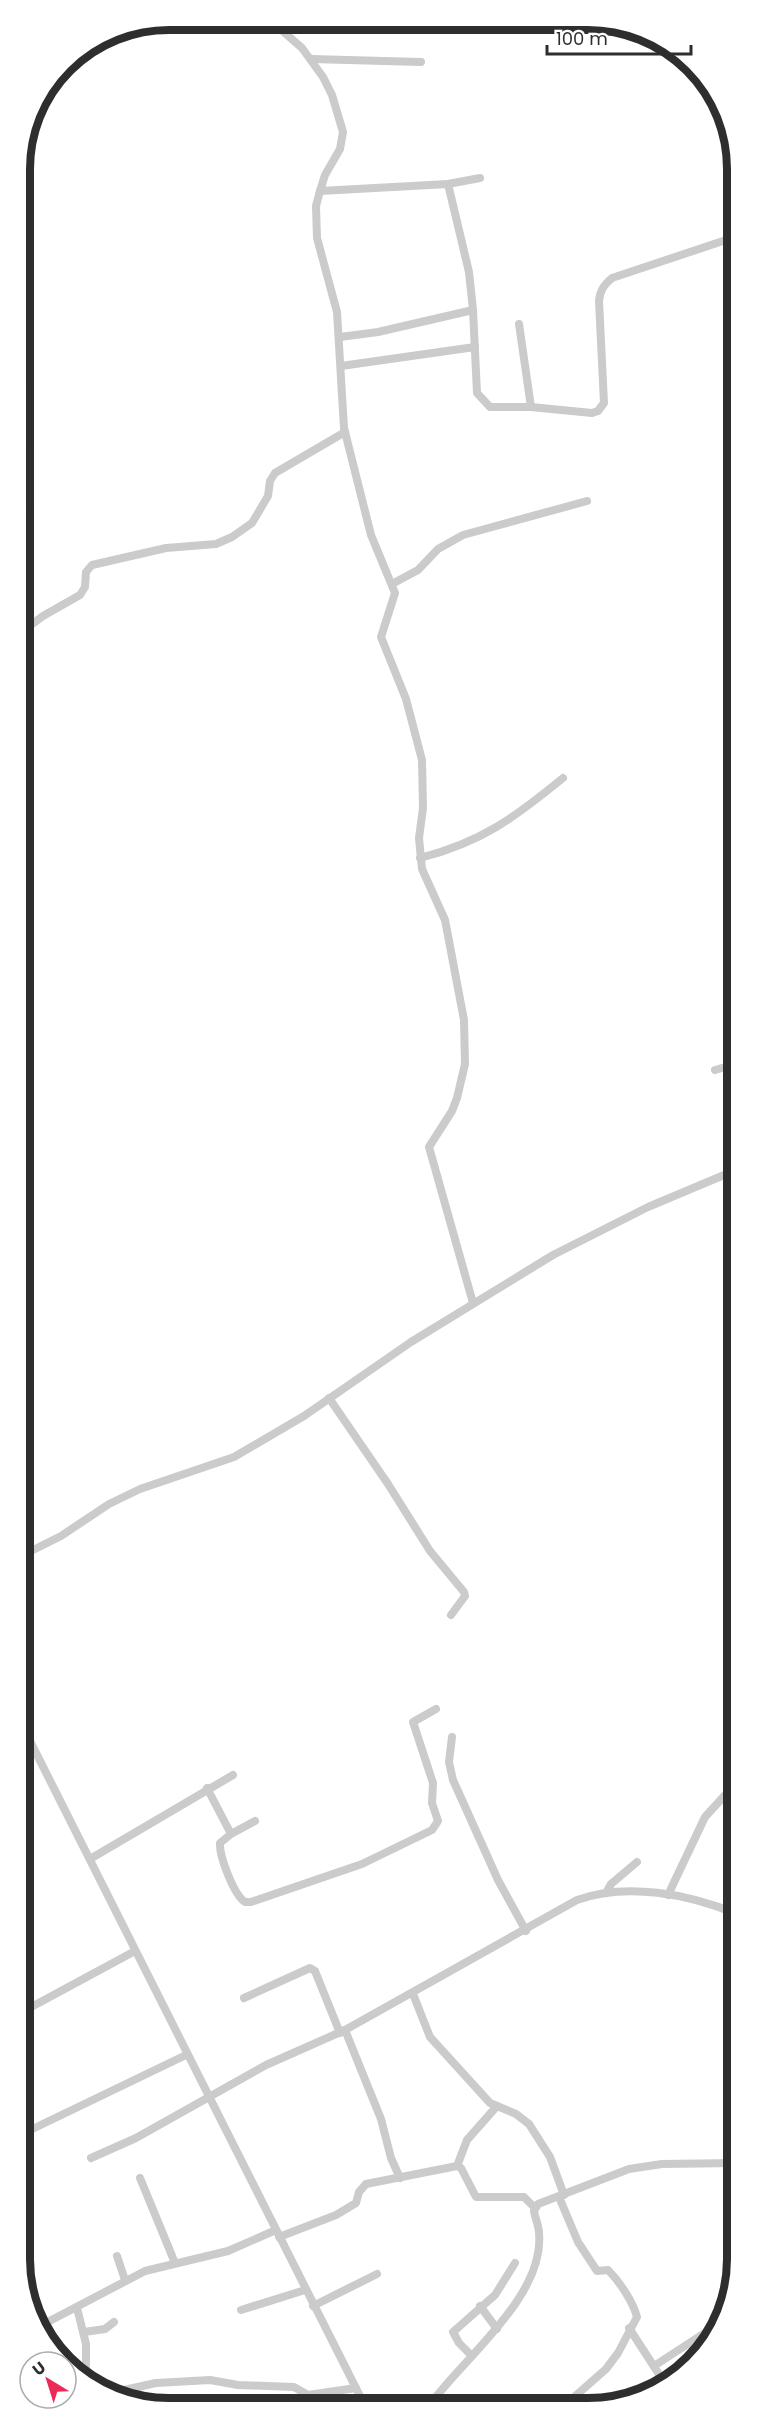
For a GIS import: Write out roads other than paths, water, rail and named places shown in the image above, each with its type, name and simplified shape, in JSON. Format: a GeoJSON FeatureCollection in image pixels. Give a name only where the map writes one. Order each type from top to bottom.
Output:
{"type":"FeatureCollection","features":[{"type":"Feature","properties":{"kind":"street"},"geometry":{"type":"LineString","coordinates":[[281,30],[311,59],[332,94],[343,132],[340,149],[325,175],[316,206],[317,238],[337,312],[345,432],[371,535],[392,584],[394,598],[381,637],[406,699],[422,759],[420,858],[426,881],[445,920],[455,960],[464,1020],[465,1065],[452,1111],[429,1147],[473,1303]]}},
{"type":"Feature","properties":{"kind":"street"},"geometry":{"type":"LineString","coordinates":[[311,59],[421,62]]}},
{"type":"Feature","properties":{"kind":"street"},"geometry":{"type":"LineString","coordinates":[[320,191],[448,184],[480,178]]}},
{"type":"Feature","properties":{"kind":"street"},"geometry":{"type":"LineString","coordinates":[[448,184],[469,272],[477,393],[480,399],[490,407],[531,407],[592,413],[602,407],[600,292],[612,278],[727,240]]}},
{"type":"Feature","properties":{"kind":"street"},"geometry":{"type":"LineString","coordinates":[[340,337],[378,332],[473,310]]}},
{"type":"Feature","properties":{"kind":"street"},"geometry":{"type":"LineString","coordinates":[[519,324],[531,407]]}},
{"type":"Feature","properties":{"kind":"street"},"geometry":{"type":"LineString","coordinates":[[341,366],[475,347]]}},
{"type":"Feature","properties":{"kind":"street"},"geometry":{"type":"LineString","coordinates":[[30,626],[80,595],[85,587],[86,572],[92,565],[166,548],[216,544],[232,537],[252,523],[268,496],[270,481],[275,473],[345,432]]}},
{"type":"Feature","properties":{"kind":"street"},"geometry":{"type":"LineString","coordinates":[[392,584],[418,570],[438,549],[463,535],[586,501]]}},
{"type":"Feature","properties":{"kind":"street"},"geometry":{"type":"LineString","coordinates":[[420,858],[466,843],[516,817],[563,778]]}},
{"type":"Feature","properties":{"kind":"street"},"geometry":{"type":"LineString","coordinates":[[715,1070],[727,1067]]}},
{"type":"Feature","properties":{"kind":"street"},"geometry":{"type":"LineString","coordinates":[[30,1552],[61,1536],[109,1504],[140,1489],[234,1457],[270,1437],[473,1303],[553,1255],[648,1207],[727,1174]]}},
{"type":"Feature","properties":{"kind":"street"},"geometry":{"type":"LineString","coordinates":[[329,1398],[388,1484],[430,1551],[464,1592],[465,1596],[451,1615]]}},
{"type":"Feature","properties":{"kind":"street"},"geometry":{"type":"LineString","coordinates":[[255,1821],[231,1834],[220,1844],[220,1852],[236,1894],[245,1902],[251,1902],[362,1864],[432,1830],[438,1821],[432,1803],[434,1791],[413,1722],[436,1709]]}},
{"type":"Feature","properties":{"kind":"street"},"geometry":{"type":"LineString","coordinates":[[452,1737],[449,1762],[457,1792],[510,1904],[526,1931]]}},
{"type":"Feature","properties":{"kind":"street"},"geometry":{"type":"LineString","coordinates":[[30,1741],[186,2055],[210,2095],[239,2161],[361,2398]]}},
{"type":"Feature","properties":{"kind":"street"},"geometry":{"type":"LineString","coordinates":[[90,1859],[207,1788],[233,1775]]}},
{"type":"Feature","properties":{"kind":"street"},"geometry":{"type":"LineString","coordinates":[[207,1788],[231,1834]]}},
{"type":"Feature","properties":{"kind":"street"},"geometry":{"type":"LineString","coordinates":[[668,1895],[701,1823],[727,1791]]}},
{"type":"Feature","properties":{"kind":"street"},"geometry":{"type":"LineString","coordinates":[[606,1893],[611,1884],[637,1862]]}},
{"type":"Feature","properties":{"kind":"street"},"geometry":{"type":"LineString","coordinates":[[91,2157],[136,2138],[266,2065],[343,2031],[413,1994],[577,1900],[606,1893],[668,1895],[727,1911]]}},
{"type":"Feature","properties":{"kind":"street"},"geometry":{"type":"LineString","coordinates":[[30,2008],[135,1951]]}},
{"type":"Feature","properties":{"kind":"street"},"geometry":{"type":"LineString","coordinates":[[244,1998],[310,1968],[315,1971],[381,2119],[391,2157],[400,2178]]}},
{"type":"Feature","properties":{"kind":"street"},"geometry":{"type":"LineString","coordinates":[[413,1994],[430,2037],[490,2103],[529,2124],[546,2150],[561,2196],[587,2260],[597,2271],[608,2270],[613,2275],[635,2309],[637,2317],[629,2328],[618,2353],[606,2369],[573,2398]]}},
{"type":"Feature","properties":{"kind":"street"},"geometry":{"type":"LineString","coordinates":[[30,2130],[186,2055]]}},
{"type":"Feature","properties":{"kind":"street"},"geometry":{"type":"LineString","coordinates":[[457,2166],[467,2140],[497,2106]]}},
{"type":"Feature","properties":{"kind":"street"},"geometry":{"type":"LineString","coordinates":[[534,2207],[629,2169],[645,2166],[727,2163]]}},
{"type":"Feature","properties":{"kind":"street"},"geometry":{"type":"LineString","coordinates":[[46,2323],[125,2280],[175,2263],[228,2251],[336,2214],[356,2203],[359,2192],[366,2184],[457,2166],[461,2168],[476,2197],[524,2198],[534,2207],[540,2234],[537,2256],[513,2309],[436,2398]]}},
{"type":"Feature","properties":{"kind":"street"},"geometry":{"type":"LineString","coordinates":[[140,2178],[175,2263]]}},
{"type":"Feature","properties":{"kind":"street"},"geometry":{"type":"LineString","coordinates":[[117,2256],[125,2280]]}},
{"type":"Feature","properties":{"kind":"street"},"geometry":{"type":"LineString","coordinates":[[472,2356],[459,2343],[453,2332],[502,2285],[515,2263]]}},
{"type":"Feature","properties":{"kind":"street"},"geometry":{"type":"LineString","coordinates":[[313,2306],[377,2274]]}},
{"type":"Feature","properties":{"kind":"street"},"geometry":{"type":"LineString","coordinates":[[241,2310],[305,2290]]}},
{"type":"Feature","properties":{"kind":"street"},"geometry":{"type":"LineString","coordinates":[[480,2306],[497,2329]]}},
{"type":"Feature","properties":{"kind":"street"},"geometry":{"type":"LineString","coordinates":[[77,2308],[84,2332],[86,2369]]}},
{"type":"Feature","properties":{"kind":"street"},"geometry":{"type":"LineString","coordinates":[[84,2332],[105,2329],[114,2322]]}},
{"type":"Feature","properties":{"kind":"street"},"geometry":{"type":"LineString","coordinates":[[629,2328],[661,2377]]}},
{"type":"Feature","properties":{"kind":"street"},"geometry":{"type":"LineString","coordinates":[[654,2366],[706,2332]]}},
{"type":"Feature","properties":{"kind":"street"},"geometry":{"type":"LineString","coordinates":[[123,2390],[156,2383],[210,2380],[238,2385],[294,2387],[308,2395],[356,2388]]}}]}
